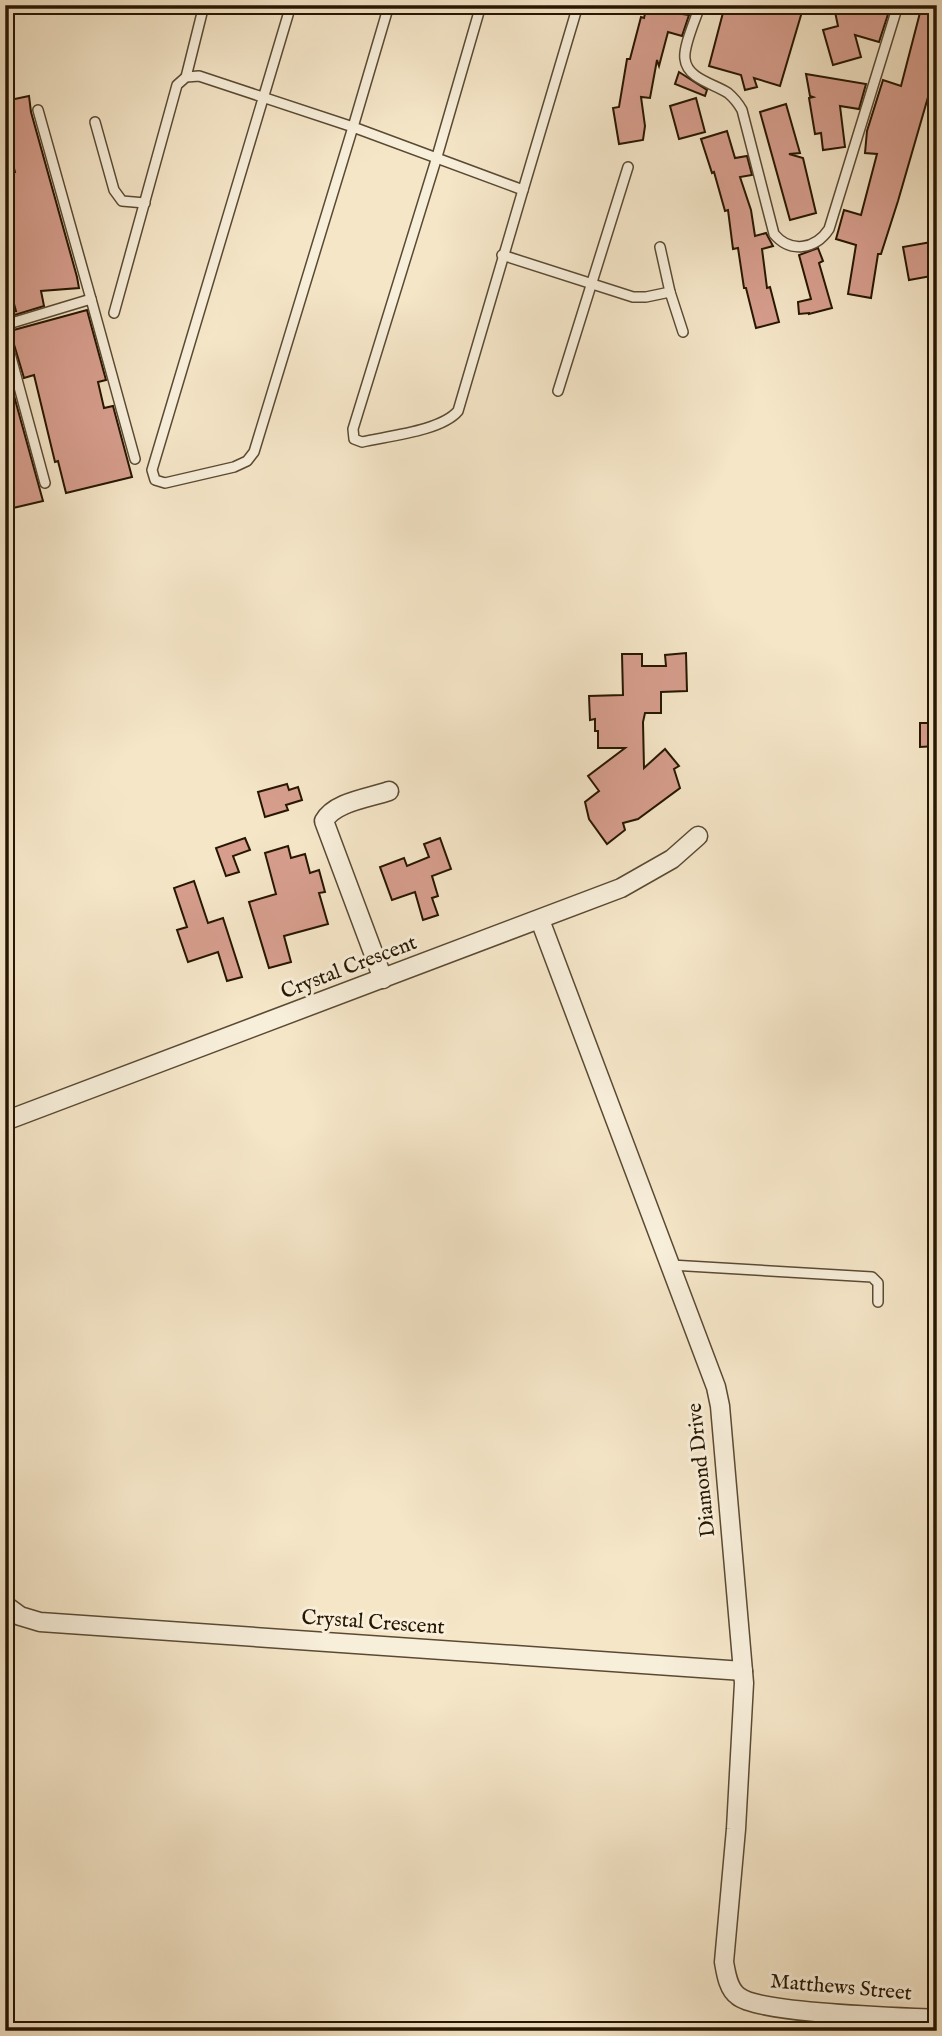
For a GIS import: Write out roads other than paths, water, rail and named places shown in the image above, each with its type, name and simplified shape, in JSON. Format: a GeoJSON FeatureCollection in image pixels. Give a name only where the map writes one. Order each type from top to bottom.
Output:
{"type":"FeatureCollection","features":[{"type":"Feature","properties":{"kind":"street"},"geometry":{"type":"LineString","coordinates":[[383,979],[324,821],[329,813],[339,807],[389,791]]}},
{"type":"Feature","properties":{"kind":"street","name":"Crystal Crescent"},"geometry":{"type":"LineString","coordinates":[[5,1121],[621,888],[672,859],[698,836]]}},
{"type":"Feature","properties":{"kind":"street","name":"Diamond Drive"},"geometry":{"type":"LineString","coordinates":[[540,920],[671,1265],[716,1387],[720,1406],[743,1671],[741,1760],[724,1962]]}},
{"type":"Feature","properties":{"kind":"street","name":"Crystal Crescent"},"geometry":{"type":"LineString","coordinates":[[5,1605],[20,1616],[40,1622],[743,1671]]}},
{"type":"Feature","properties":{"kind":"street","name":"Matthews Street"},"geometry":{"type":"LineString","coordinates":[[724,1962],[734,1992],[750,2002],[794,2009],[937,2019]]}},
{"type":"Feature","properties":{"kind":"lane"},"geometry":{"type":"LineString","coordinates":[[114,313],[177,85],[186,77],[204,5]]}},
{"type":"Feature","properties":{"kind":"lane"},"geometry":{"type":"LineString","coordinates":[[291,5],[156,451],[152,470],[155,480],[165,483],[234,467],[247,461],[254,452],[388,5]]}},
{"type":"Feature","properties":{"kind":"lane"},"geometry":{"type":"LineString","coordinates":[[481,5],[353,429],[354,439],[362,442],[437,425],[452,418],[458,411],[578,5]]}},
{"type":"Feature","properties":{"kind":"lane"},"geometry":{"type":"LineString","coordinates":[[700,5],[685,60],[694,75],[727,92],[742,110],[774,234],[781,243],[790,246],[812,245],[822,239],[829,229],[898,5]]}},
{"type":"Feature","properties":{"kind":"lane"},"geometry":{"type":"LineString","coordinates":[[186,77],[199,76],[353,127],[436,160],[523,190]]}},
{"type":"Feature","properties":{"kind":"lane"},"geometry":{"type":"LineString","coordinates":[[38,110],[135,459]]}},
{"type":"Feature","properties":{"kind":"lane"},"geometry":{"type":"LineString","coordinates":[[95,122],[114,190],[122,201],[145,203]]}},
{"type":"Feature","properties":{"kind":"lane"},"geometry":{"type":"LineString","coordinates":[[558,391],[628,167]]}},
{"type":"Feature","properties":{"kind":"lane"},"geometry":{"type":"LineString","coordinates":[[660,247],[670,292],[683,332]]}},
{"type":"Feature","properties":{"kind":"lane"},"geometry":{"type":"LineString","coordinates":[[502,255],[633,297],[670,292]]}},
{"type":"Feature","properties":{"kind":"lane"},"geometry":{"type":"LineString","coordinates":[[5,325],[91,299]]}},
{"type":"Feature","properties":{"kind":"lane"},"geometry":{"type":"LineString","coordinates":[[5,335],[45,482]]}},
{"type":"Feature","properties":{"kind":"lane"},"geometry":{"type":"LineString","coordinates":[[671,1265],[872,1277],[878,1283],[878,1302]]}}]}
